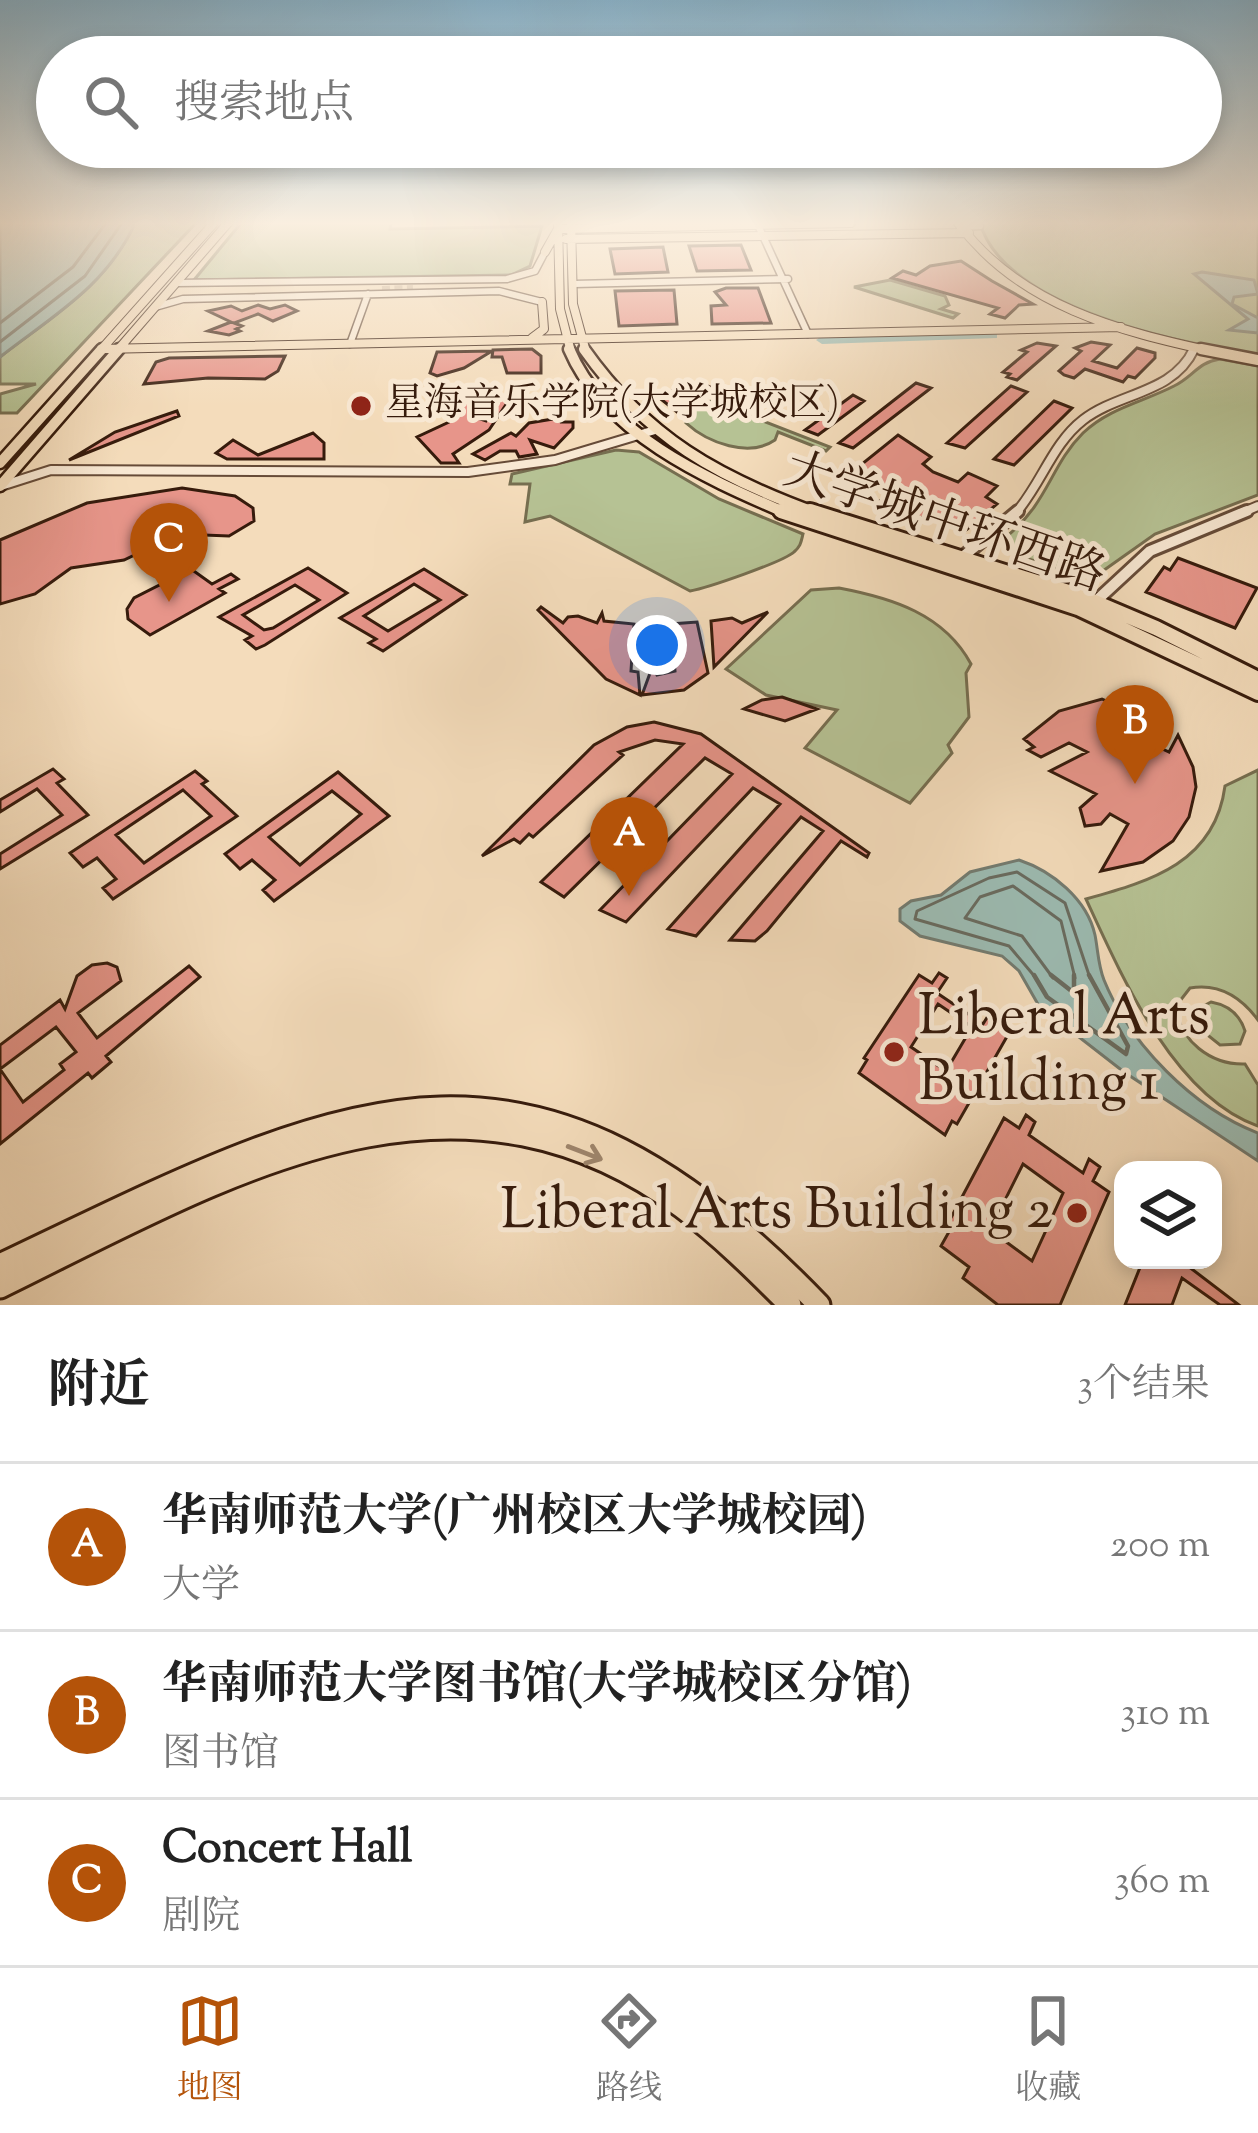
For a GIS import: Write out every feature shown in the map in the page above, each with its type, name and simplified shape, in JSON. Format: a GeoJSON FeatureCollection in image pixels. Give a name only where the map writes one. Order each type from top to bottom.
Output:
{"type":"FeatureCollection","features":[{"type":"Feature","properties":{"kind":"main road"},"geometry":{"type":"LineString","coordinates":[[0,486],[163,284]]}},
{"type":"Feature","properties":{"kind":"main road"},"geometry":{"type":"LineString","coordinates":[[118,349],[176,284]]}},
{"type":"Feature","properties":{"kind":"main road","name":"大学城中环西路"},"geometry":{"type":"LineString","coordinates":[[567,284],[574,338],[592,387],[682,455],[799,517],[1095,602],[1258,679]]}},
{"type":"Feature","properties":{"kind":"main road"},"geometry":{"type":"LineString","coordinates":[[1021,284],[1118,325],[1195,347],[1258,358]]}},
{"type":"Feature","properties":{"kind":"main road"},"geometry":{"type":"LineString","coordinates":[[1030,284],[1118,325],[1258,358]]}},
{"type":"Feature","properties":{"kind":"main road"},"geometry":{"type":"LineString","coordinates":[[527,339],[544,329],[542,302]]}},
{"type":"Feature","properties":{"kind":"main road"},"geometry":{"type":"LineString","coordinates":[[1068,325],[1077,319],[1071,309]]}},
{"type":"Feature","properties":{"kind":"main road"},"geometry":{"type":"LineString","coordinates":[[0,463],[90,361],[118,349],[1118,325]]}},
{"type":"Feature","properties":{"kind":"main road"},"geometry":{"type":"LineString","coordinates":[[807,332],[1118,325]]}},
{"type":"Feature","properties":{"kind":"main road","name":"大学城中环西路"},"geometry":{"type":"LineString","coordinates":[[956,562],[1108,619],[1258,693]]}},
{"type":"Feature","properties":{"kind":"main road"},"geometry":{"type":"LineString","coordinates":[[0,1265],[232,1157],[311,1127],[400,1109],[478,1108],[582,1130],[672,1172],[755,1238],[819,1305]]}},
{"type":"Feature","properties":{"kind":"main road"},"geometry":{"type":"LineString","coordinates":[[0,1287],[274,1158],[378,1131],[449,1126],[544,1139],[627,1171],[700,1218],[790,1305]]}},
{"type":"Feature","properties":{"kind":"street"},"geometry":{"type":"LineString","coordinates":[[176,284],[183,284]]}},
{"type":"Feature","properties":{"kind":"street"},"geometry":{"type":"LineString","coordinates":[[567,284],[571,284]]}},
{"type":"Feature","properties":{"kind":"street"},"geometry":{"type":"LineString","coordinates":[[787,284],[807,332]]}},
{"type":"Feature","properties":{"kind":"street"},"geometry":{"type":"LineString","coordinates":[[155,307],[178,299],[503,291],[542,302]]}},
{"type":"Feature","properties":{"kind":"street"},"geometry":{"type":"LineString","coordinates":[[350,344],[368,294]]}},
{"type":"Feature","properties":{"kind":"street"},"geometry":{"type":"LineString","coordinates":[[956,562],[1026,501],[1056,448],[1074,427],[1110,404],[1170,380],[1186,367],[1195,347]]}},
{"type":"Feature","properties":{"kind":"street"},"geometry":{"type":"LineString","coordinates":[[0,486],[51,470],[468,472],[555,460],[649,432]]}},
{"type":"Feature","properties":{"kind":"street"},"geometry":{"type":"LineString","coordinates":[[30,452],[34,462],[51,470]]}},
{"type":"Feature","properties":{"kind":"street"},"geometry":{"type":"LineString","coordinates":[[1095,602],[1124,567],[1151,548],[1258,506]]}},
{"type":"Feature","properties":{"kind":"green space"},"geometry":{"type":"Polygon","coordinates":[[[92,284],[139,284],[17,413],[0,413],[0,394],[36,384],[0,384],[0,357],[92,284]]]}},
{"type":"Feature","properties":{"kind":"green space"},"geometry":{"type":"Polygon","coordinates":[[[903,284],[945,296],[949,305],[941,309],[958,314],[953,318],[854,287],[903,284]]]}},
{"type":"Feature","properties":{"kind":"green space"},"geometry":{"type":"Polygon","coordinates":[[[1033,284],[1258,284],[1258,355],[1142,331],[1058,299],[1033,284]]]}},
{"type":"Feature","properties":{"kind":"green space"},"geometry":{"type":"Polygon","coordinates":[[[1220,359],[1258,366],[1258,495],[1155,534],[1100,573],[1075,575],[1017,555],[1006,537],[1032,511],[1083,433],[1104,417],[1220,359]]]}},
{"type":"Feature","properties":{"kind":"green space"},"geometry":{"type":"Polygon","coordinates":[[[711,401],[830,447],[826,451],[778,432],[775,440],[753,448],[717,442],[686,423],[689,413],[711,401]]]}},
{"type":"Feature","properties":{"kind":"green space"},"geometry":{"type":"Polygon","coordinates":[[[616,450],[639,452],[719,499],[803,534],[799,546],[776,562],[690,591],[550,516],[525,522],[530,484],[510,484],[512,474],[616,450]]]}},
{"type":"Feature","properties":{"kind":"green space"},"geometry":{"type":"Polygon","coordinates":[[[839,588],[915,611],[946,632],[971,664],[966,673],[969,717],[948,745],[952,753],[910,803],[805,748],[837,710],[766,695],[726,669],[811,590],[839,588]]]}},
{"type":"Feature","properties":{"kind":"green space"},"geometry":{"type":"Polygon","coordinates":[[[1258,770],[1258,1020],[1237,998],[1210,988],[1190,988],[1176,1006],[1183,1030],[1199,1048],[1220,1060],[1245,1064],[1258,1085],[1258,1126],[1228,1111],[1176,1061],[1134,997],[1086,899],[1176,864],[1208,833],[1225,786],[1258,770]]]}},
{"type":"Feature","properties":{"kind":"green space"},"geometry":{"type":"Polygon","coordinates":[[[1211,1002],[1228,1008],[1240,1020],[1245,1031],[1240,1044],[1220,1045],[1200,1029],[1196,1010],[1211,1002]]]}},
{"type":"Feature","properties":{"kind":"water"},"geometry":{"type":"Polygon","coordinates":[[[0,284],[92,284],[58,313],[0,357],[0,284]]]}},
{"type":"Feature","properties":{"kind":"water"},"geometry":{"type":"Polygon","coordinates":[[[1206,284],[1255,284],[1258,294],[1234,297],[1232,304],[1258,318],[1258,333],[1229,330],[1248,319],[1206,284]]]}},
{"type":"Feature","properties":{"kind":"water"},"geometry":{"type":"Polygon","coordinates":[[[1019,860],[1044,871],[1076,898],[1091,922],[1104,980],[1130,1027],[1188,1090],[1210,1108],[1258,1133],[1258,1161],[1124,1072],[1039,1006],[1019,971],[1002,956],[920,936],[900,921],[900,909],[911,901],[941,895],[970,872],[1019,860]]]}},
{"type":"Feature","properties":{"kind":"building"},"geometry":{"type":"Polygon","coordinates":[[[913,284],[997,284],[1033,304],[1019,305],[1005,318],[990,314],[998,308],[913,284]]]}},
{"type":"Feature","properties":{"kind":"building"},"geometry":{"type":"Polygon","coordinates":[[[758,288],[771,323],[712,324],[711,306],[726,305],[715,292],[758,288]]]}},
{"type":"Feature","properties":{"kind":"building"},"geometry":{"type":"Polygon","coordinates":[[[674,290],[677,324],[619,326],[615,291],[674,290]]]}},
{"type":"Feature","properties":{"kind":"building"},"geometry":{"type":"Polygon","coordinates":[[[258,305],[270,309],[285,305],[297,311],[273,321],[258,314],[234,323],[242,326],[236,329],[240,331],[229,335],[208,331],[231,322],[208,311],[231,306],[242,311],[258,305]]]}},
{"type":"Feature","properties":{"kind":"building"},"geometry":{"type":"Polygon","coordinates":[[[1091,342],[1110,345],[1093,361],[1117,368],[1137,348],[1155,353],[1155,358],[1135,378],[1128,376],[1123,382],[1085,369],[1074,378],[1059,371],[1081,351],[1075,348],[1091,342]]]}},
{"type":"Feature","properties":{"kind":"building"},"geometry":{"type":"Polygon","coordinates":[[[1037,343],[1056,346],[1017,380],[1007,377],[1010,374],[1003,372],[1027,352],[1021,350],[1037,343]]]}},
{"type":"Feature","properties":{"kind":"building"},"geometry":{"type":"Polygon","coordinates":[[[532,349],[541,356],[541,373],[507,373],[502,357],[492,357],[493,350],[532,349]]]}},
{"type":"Feature","properties":{"kind":"building"},"geometry":{"type":"Polygon","coordinates":[[[492,351],[464,368],[437,376],[430,373],[437,352],[492,351]]]}},
{"type":"Feature","properties":{"kind":"building"},"geometry":{"type":"Polygon","coordinates":[[[285,356],[278,371],[265,379],[144,384],[156,362],[169,358],[285,356]]]}},
{"type":"Feature","properties":{"kind":"building"},"geometry":{"type":"Polygon","coordinates":[[[698,382],[715,389],[677,412],[657,396],[698,382]]]}},
{"type":"Feature","properties":{"kind":"building"},"geometry":{"type":"Polygon","coordinates":[[[916,383],[931,388],[853,448],[839,443],[916,383]]]}},
{"type":"Feature","properties":{"kind":"building"},"geometry":{"type":"Polygon","coordinates":[[[1011,386],[1027,392],[965,448],[947,443],[1011,386]]]}},
{"type":"Feature","properties":{"kind":"building"},"geometry":{"type":"Polygon","coordinates":[[[478,392],[469,415],[486,421],[499,397],[511,397],[489,430],[453,454],[459,463],[441,463],[417,437],[449,422],[462,409],[468,393],[478,392]]]}},
{"type":"Feature","properties":{"kind":"building"},"geometry":{"type":"Polygon","coordinates":[[[853,395],[864,401],[818,435],[805,430],[853,395]]]}},
{"type":"Feature","properties":{"kind":"building"},"geometry":{"type":"Polygon","coordinates":[[[1054,401],[1072,408],[1014,465],[994,459],[1054,401]]]}},
{"type":"Feature","properties":{"kind":"building"},"geometry":{"type":"Polygon","coordinates":[[[177,411],[179,416],[69,460],[115,432],[177,411]]]}},
{"type":"Feature","properties":{"kind":"building"},"geometry":{"type":"Polygon","coordinates":[[[559,418],[573,422],[573,428],[554,448],[530,440],[537,454],[519,457],[516,451],[500,451],[485,460],[473,454],[511,433],[516,436],[529,423],[559,418]]]}},
{"type":"Feature","properties":{"kind":"building"},"geometry":{"type":"Polygon","coordinates":[[[313,433],[324,443],[324,459],[227,459],[216,453],[233,440],[258,455],[313,433]]]}},
{"type":"Feature","properties":{"kind":"building"},"geometry":{"type":"Polygon","coordinates":[[[898,435],[931,457],[923,464],[933,472],[958,482],[968,473],[997,486],[986,497],[997,504],[966,530],[875,505],[894,489],[852,472],[898,435]]]}},
{"type":"Feature","properties":{"kind":"building"},"geometry":{"type":"Polygon","coordinates":[[[182,488],[235,496],[253,508],[254,521],[229,536],[178,534],[124,560],[71,568],[35,594],[0,604],[0,540],[87,503],[182,488]]]}},
{"type":"Feature","properties":{"kind":"building"},"geometry":{"type":"Polygon","coordinates":[[[1178,558],[1257,588],[1235,628],[1146,592],[1164,567],[1170,570],[1178,558]]]}},
{"type":"Feature","properties":{"kind":"building"},"geometry":{"type":"Polygon","coordinates":[[[308,568],[347,593],[256,649],[245,640],[252,636],[219,617],[308,568]],[[295,585],[243,615],[264,630],[319,600],[295,585]]]}},
{"type":"Feature","properties":{"kind":"building"},"geometry":{"type":"Polygon","coordinates":[[[191,569],[212,584],[231,574],[238,579],[219,589],[225,593],[150,635],[128,619],[127,609],[134,598],[191,569]]]}},
{"type":"Feature","properties":{"kind":"building"},"geometry":{"type":"Polygon","coordinates":[[[424,569],[466,595],[383,651],[369,643],[376,639],[340,618],[424,569]],[[414,584],[364,616],[388,631],[440,600],[414,584]]]}},
{"type":"Feature","properties":{"kind":"building"},"geometry":{"type":"Polygon","coordinates":[[[541,607],[563,623],[578,616],[597,623],[602,613],[604,621],[634,624],[631,671],[638,672],[640,695],[606,679],[538,610],[541,607]]]}},
{"type":"Feature","properties":{"kind":"building"},"geometry":{"type":"Polygon","coordinates":[[[768,612],[714,667],[711,621],[732,618],[742,623],[768,612]]]}},
{"type":"Feature","properties":{"kind":"building"},"geometry":{"type":"Polygon","coordinates":[[[697,622],[708,673],[684,690],[642,695],[653,665],[657,675],[675,671],[671,624],[697,622]]]}},
{"type":"Feature","properties":{"kind":"building"},"geometry":{"type":"Polygon","coordinates":[[[782,697],[817,709],[785,721],[744,709],[762,700],[782,697]]]}},
{"type":"Feature","properties":{"kind":"building"},"geometry":{"type":"Polygon","coordinates":[[[1102,699],[1129,711],[1109,722],[1154,745],[1169,752],[1178,735],[1193,767],[1196,787],[1189,817],[1173,841],[1143,862],[1101,871],[1128,824],[1110,814],[1101,824],[1085,826],[1080,808],[1096,794],[1050,771],[1087,752],[1069,743],[1041,757],[1028,750],[1034,747],[1024,739],[1059,711],[1102,699]]]}},
{"type":"Feature","properties":{"kind":"building"},"geometry":{"type":"Polygon","coordinates":[[[654,722],[701,734],[869,853],[867,857],[841,841],[767,931],[755,941],[730,940],[823,831],[801,817],[696,936],[668,929],[780,804],[753,788],[626,922],[600,910],[732,774],[705,758],[564,897],[541,882],[683,744],[655,740],[619,752],[623,755],[533,837],[529,834],[520,843],[514,839],[482,856],[594,745],[627,727],[654,722]]]}},
{"type":"Feature","properties":{"kind":"building"},"geometry":{"type":"Polygon","coordinates":[[[53,769],[64,779],[57,783],[88,815],[0,869],[0,854],[62,815],[37,789],[0,812],[0,800],[53,769]]]}},
{"type":"Feature","properties":{"kind":"building"},"geometry":{"type":"Polygon","coordinates":[[[195,771],[207,781],[202,784],[237,816],[113,899],[103,888],[116,879],[97,858],[83,867],[70,853],[195,771]],[[183,790],[116,835],[144,863],[211,816],[183,790]]]}},
{"type":"Feature","properties":{"kind":"building"},"geometry":{"type":"Polygon","coordinates":[[[338,772],[389,816],[274,901],[263,890],[275,880],[252,860],[240,869],[225,854],[338,772]],[[332,791],[269,837],[300,865],[361,814],[332,791]]]}},
{"type":"Feature","properties":{"kind":"building"},"geometry":{"type":"Polygon","coordinates":[[[92,965],[117,967],[121,981],[78,1013],[97,1038],[189,966],[200,977],[106,1056],[111,1062],[92,1078],[88,1073],[0,1144],[0,1045],[60,1000],[65,1009],[77,976],[92,965]],[[56,1027],[0,1069],[23,1102],[64,1070],[60,1064],[76,1052],[56,1027]]]}},
{"type":"Feature","properties":{"kind":"building","name":"Liberal Arts Building 1"},"geometry":{"type":"Polygon","coordinates":[[[939,973],[947,978],[937,993],[983,1024],[993,1008],[1002,1014],[995,1025],[1009,1033],[957,1124],[952,1121],[945,1135],[859,1073],[919,975],[932,983],[939,973]],[[938,1004],[911,1047],[946,1071],[972,1027],[938,1004]]]}},
{"type":"Feature","properties":{"kind":"building","name":"Liberal Arts Building 2"},"geometry":{"type":"Polygon","coordinates":[[[1026,1115],[1035,1122],[1029,1135],[1083,1173],[1089,1159],[1100,1167],[1093,1181],[1109,1192],[1060,1305],[998,1305],[963,1278],[969,1267],[941,1246],[950,1230],[946,1227],[1004,1118],[1019,1128],[1026,1115]],[[1023,1164],[990,1230],[1032,1261],[1063,1193],[1023,1164]]]}},
{"type":"Feature","properties":{"kind":"building"},"geometry":{"type":"Polygon","coordinates":[[[1139,1269],[1192,1269],[1239,1305],[1220,1305],[1182,1278],[1172,1305],[1125,1305],[1139,1269]]]}},
{"type":"Feature","properties":{"kind":"waterway"},"geometry":{"type":"LineString","coordinates":[[822,340],[993,336]]}},
{"type":"Feature","properties":{"kind":"tunnel"},"geometry":{"type":"LineString","coordinates":[[382,290],[413,289]]}},
{"type":"Feature","properties":{"kind":"place","name":"星海音乐学院(大学城校区)"},"geometry":{"type":"Point","coordinates":[361,406]}},
{"type":"Feature","properties":{"kind":"place","name":"Concert Hall"},"geometry":{"type":"Point","coordinates":[169,602]}},
{"type":"Feature","properties":{"kind":"place","name":"华南师范大学图书馆(大学城校区分馆)"},"geometry":{"type":"Point","coordinates":[1135,784]}},
{"type":"Feature","properties":{"kind":"place","name":"华南师范大学(广州校区大学城校园)"},"geometry":{"type":"Point","coordinates":[629,896]}},
{"type":"Feature","properties":{"kind":"place","name":"Liberal Arts Building 1"},"geometry":{"type":"Point","coordinates":[894,1052]}},
{"type":"Feature","properties":{"kind":"place","name":"Liberal Arts Building 2"},"geometry":{"type":"Point","coordinates":[1077,1213]}}]}
